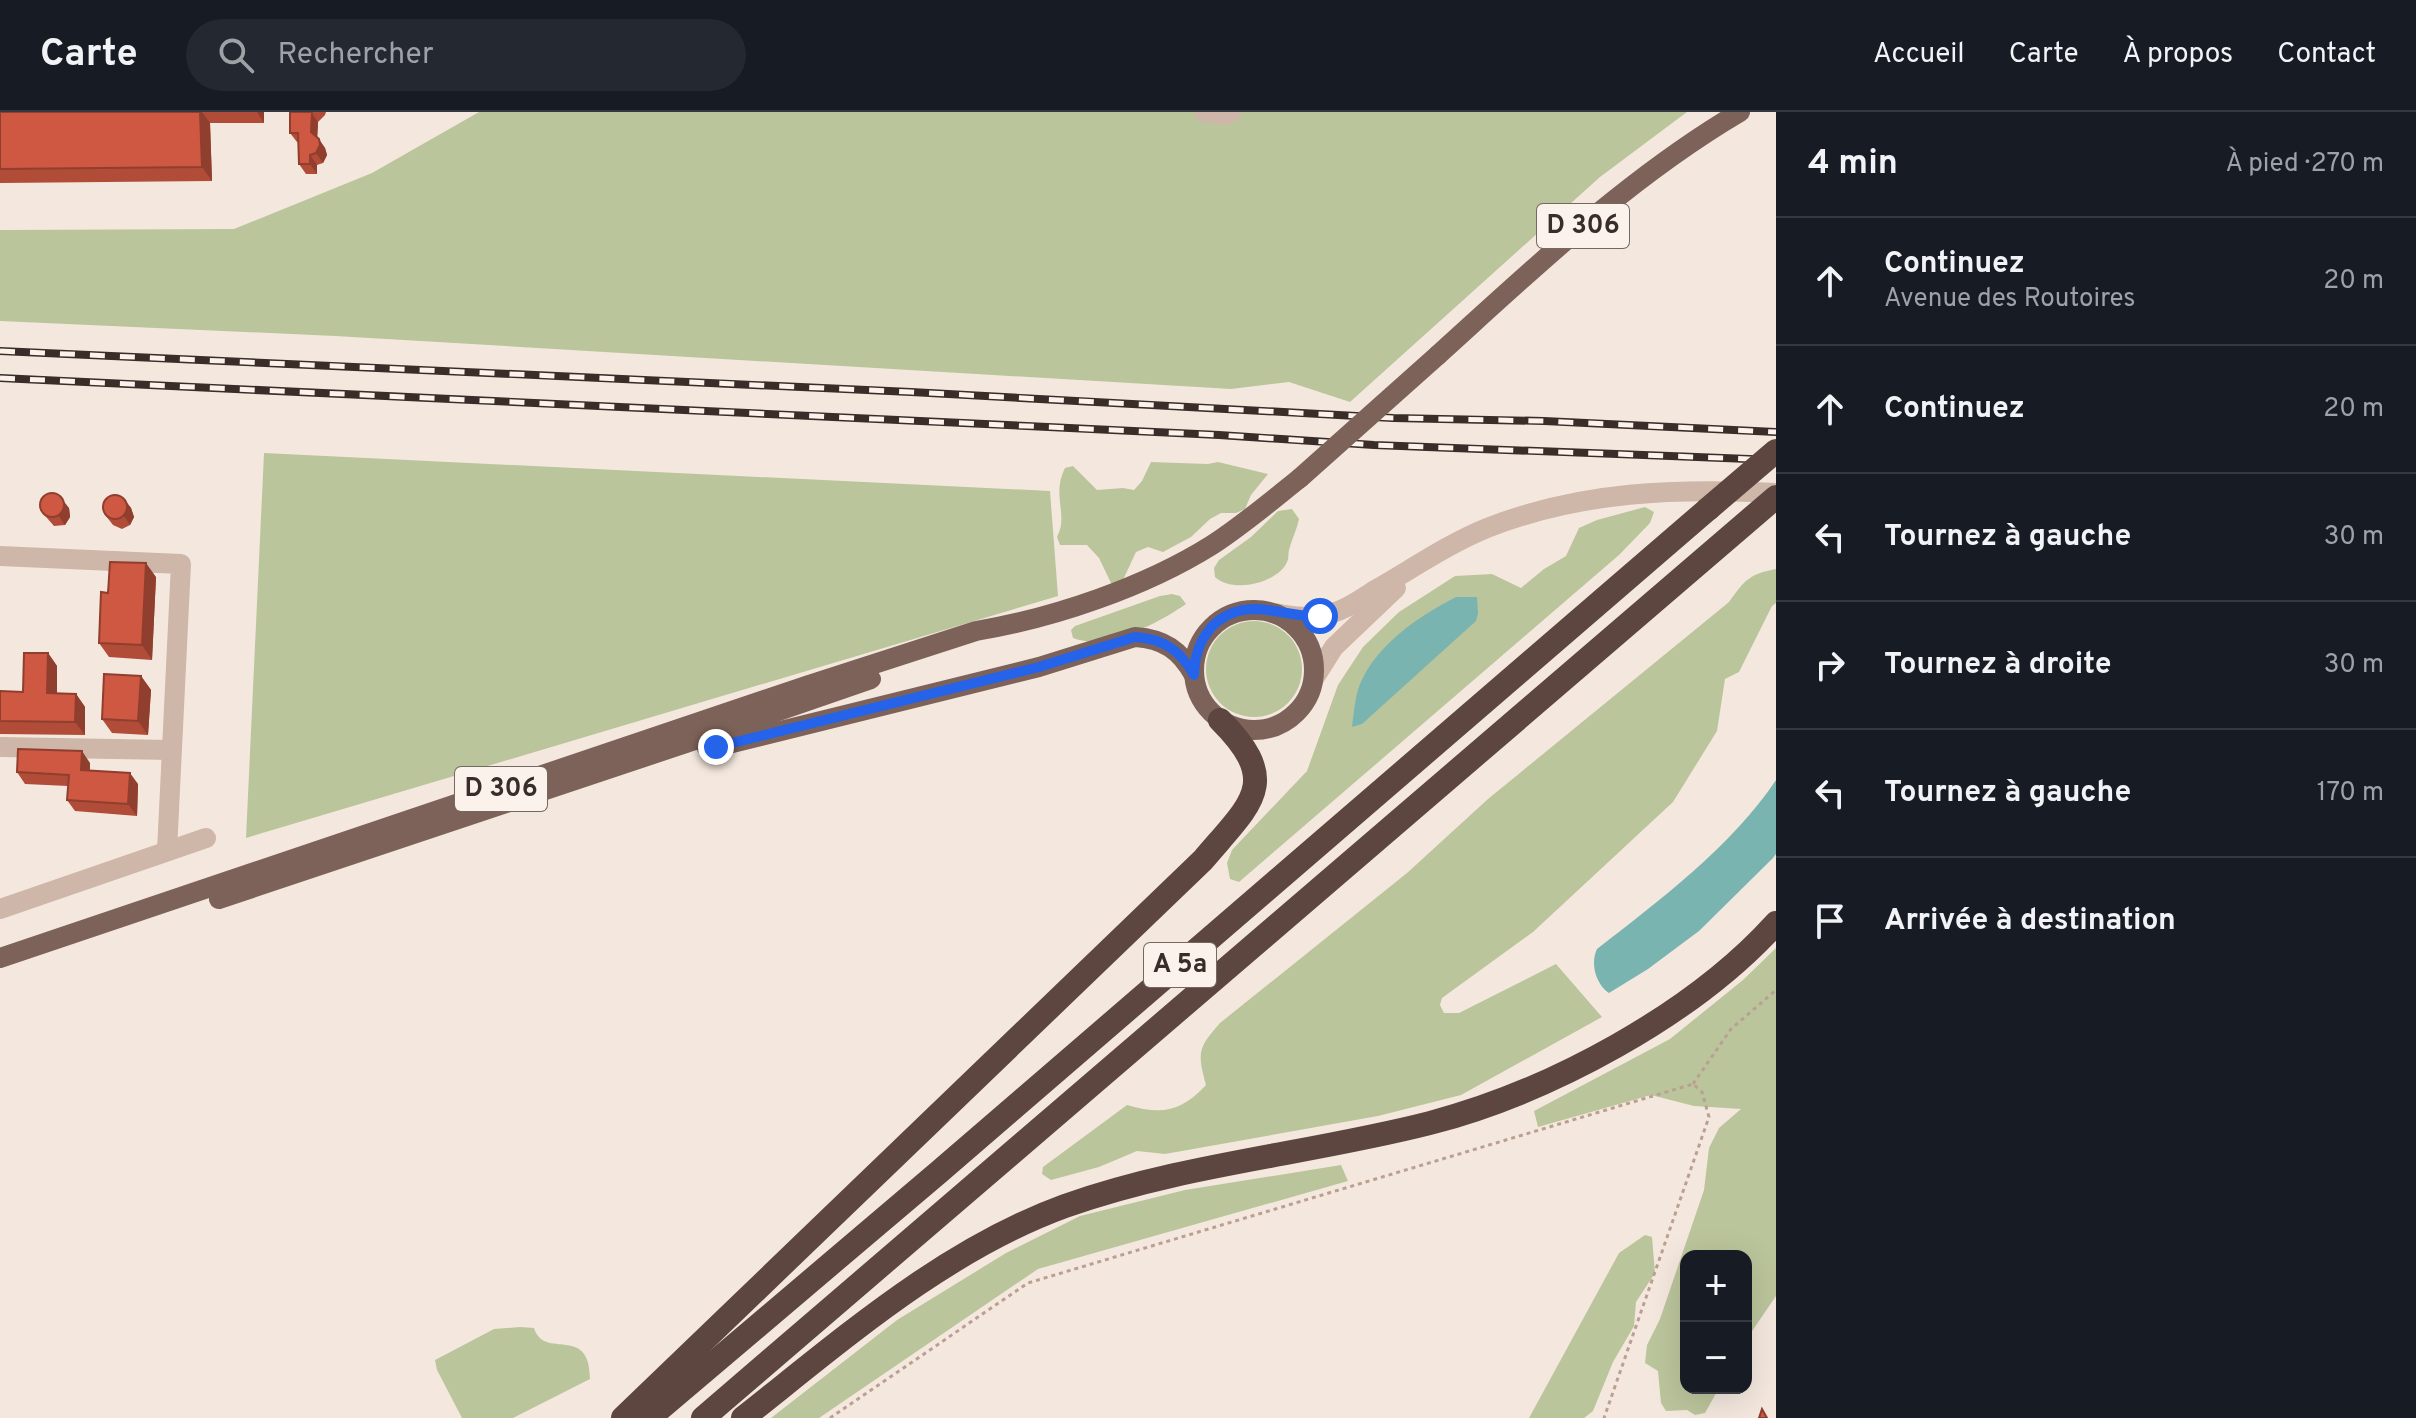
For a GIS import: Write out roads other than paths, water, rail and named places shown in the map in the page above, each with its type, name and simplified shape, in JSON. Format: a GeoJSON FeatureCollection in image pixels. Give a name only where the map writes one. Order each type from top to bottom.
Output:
{"type":"FeatureCollection","features":[{"type":"Feature","properties":{"kind":"highway","name":"A 5a"},"geometry":{"type":"LineString","coordinates":[[649,1418],[1776,451]]}},
{"type":"Feature","properties":{"kind":"highway","name":"A 5a"},"geometry":{"type":"LineString","coordinates":[[703,1418],[1770,500]]}},
{"type":"Feature","properties":{"kind":"highway"},"geometry":{"type":"LineString","coordinates":[[623,1418],[1203,860],[1243,812],[1253,794],[1257,777],[1245,748],[1220,720]]}},
{"type":"Feature","properties":{"kind":"highway"},"geometry":{"type":"LineString","coordinates":[[743,1418],[875,1315],[954,1262],[997,1238],[1062,1207],[1129,1186],[1415,1126],[1501,1101],[1604,1053],[1663,1016],[1713,980],[1776,923]]}},
{"type":"Feature","properties":{"kind":"main road","name":"D 306"},"geometry":{"type":"LineString","coordinates":[[0,958],[806,686],[976,631],[1004,626],[1120,591],[1163,572],[1211,545],[1254,515],[1634,184],[1740,112]]}},
{"type":"Feature","properties":{"kind":"main road"},"geometry":{"type":"LineString","coordinates":[[1257,609],[1272,613],[1292,621],[1306,637],[1314,655],[1315,677],[1307,701],[1293,716],[1274,728],[1254,731],[1235,728],[1220,720],[1198,693],[1194,675],[1195,654],[1204,635],[1218,620],[1257,609]]}},
{"type":"Feature","properties":{"kind":"main road","name":"D 306"},"geometry":{"type":"LineString","coordinates":[[0,973],[686,743],[979,641],[1004,626]]}},
{"type":"Feature","properties":{"kind":"main road"},"geometry":{"type":"LineString","coordinates":[[686,743],[716,747],[1039,667],[1135,637],[1148,638],[1172,648],[1184,657],[1194,675]]}},
{"type":"Feature","properties":{"kind":"street"},"geometry":{"type":"LineString","coordinates":[[1204,112],[1225,115],[1231,112]]}},
{"type":"Feature","properties":{"kind":"street"},"geometry":{"type":"LineString","coordinates":[[1272,613],[1301,617],[1342,610],[1486,528],[1536,511],[1584,500],[1640,492],[1697,489],[1770,500]]}},
{"type":"Feature","properties":{"kind":"street"},"geometry":{"type":"LineString","coordinates":[[0,556],[181,564],[167,851]]}},
{"type":"Feature","properties":{"kind":"street"},"geometry":{"type":"LineString","coordinates":[[1315,677],[1334,647],[1422,563]]}},
{"type":"Feature","properties":{"kind":"street"},"geometry":{"type":"LineString","coordinates":[[0,747],[171,750]]}},
{"type":"Feature","properties":{"kind":"street"},"geometry":{"type":"LineString","coordinates":[[0,909],[206,838]]}},
{"type":"Feature","properties":{"kind":"water"},"geometry":{"type":"Polygon","coordinates":[[[1456,597],[1477,597],[1476,621],[1362,724],[1352,727],[1358,689],[1377,656],[1414,622],[1456,597]]]}},
{"type":"Feature","properties":{"kind":"water"},"geometry":{"type":"Polygon","coordinates":[[[1776,780],[1776,854],[1773,858],[1699,931],[1609,993],[1596,973],[1594,961],[1597,949],[1716,850],[1776,780]]]}},
{"type":"Feature","properties":{"kind":"railway"},"geometry":{"type":"LineString","coordinates":[[0,351],[911,392],[1393,418],[1544,421],[1776,432]]}},
{"type":"Feature","properties":{"kind":"railway"},"geometry":{"type":"LineString","coordinates":[[0,378],[1219,435],[1374,445],[1776,460]]}}]}
